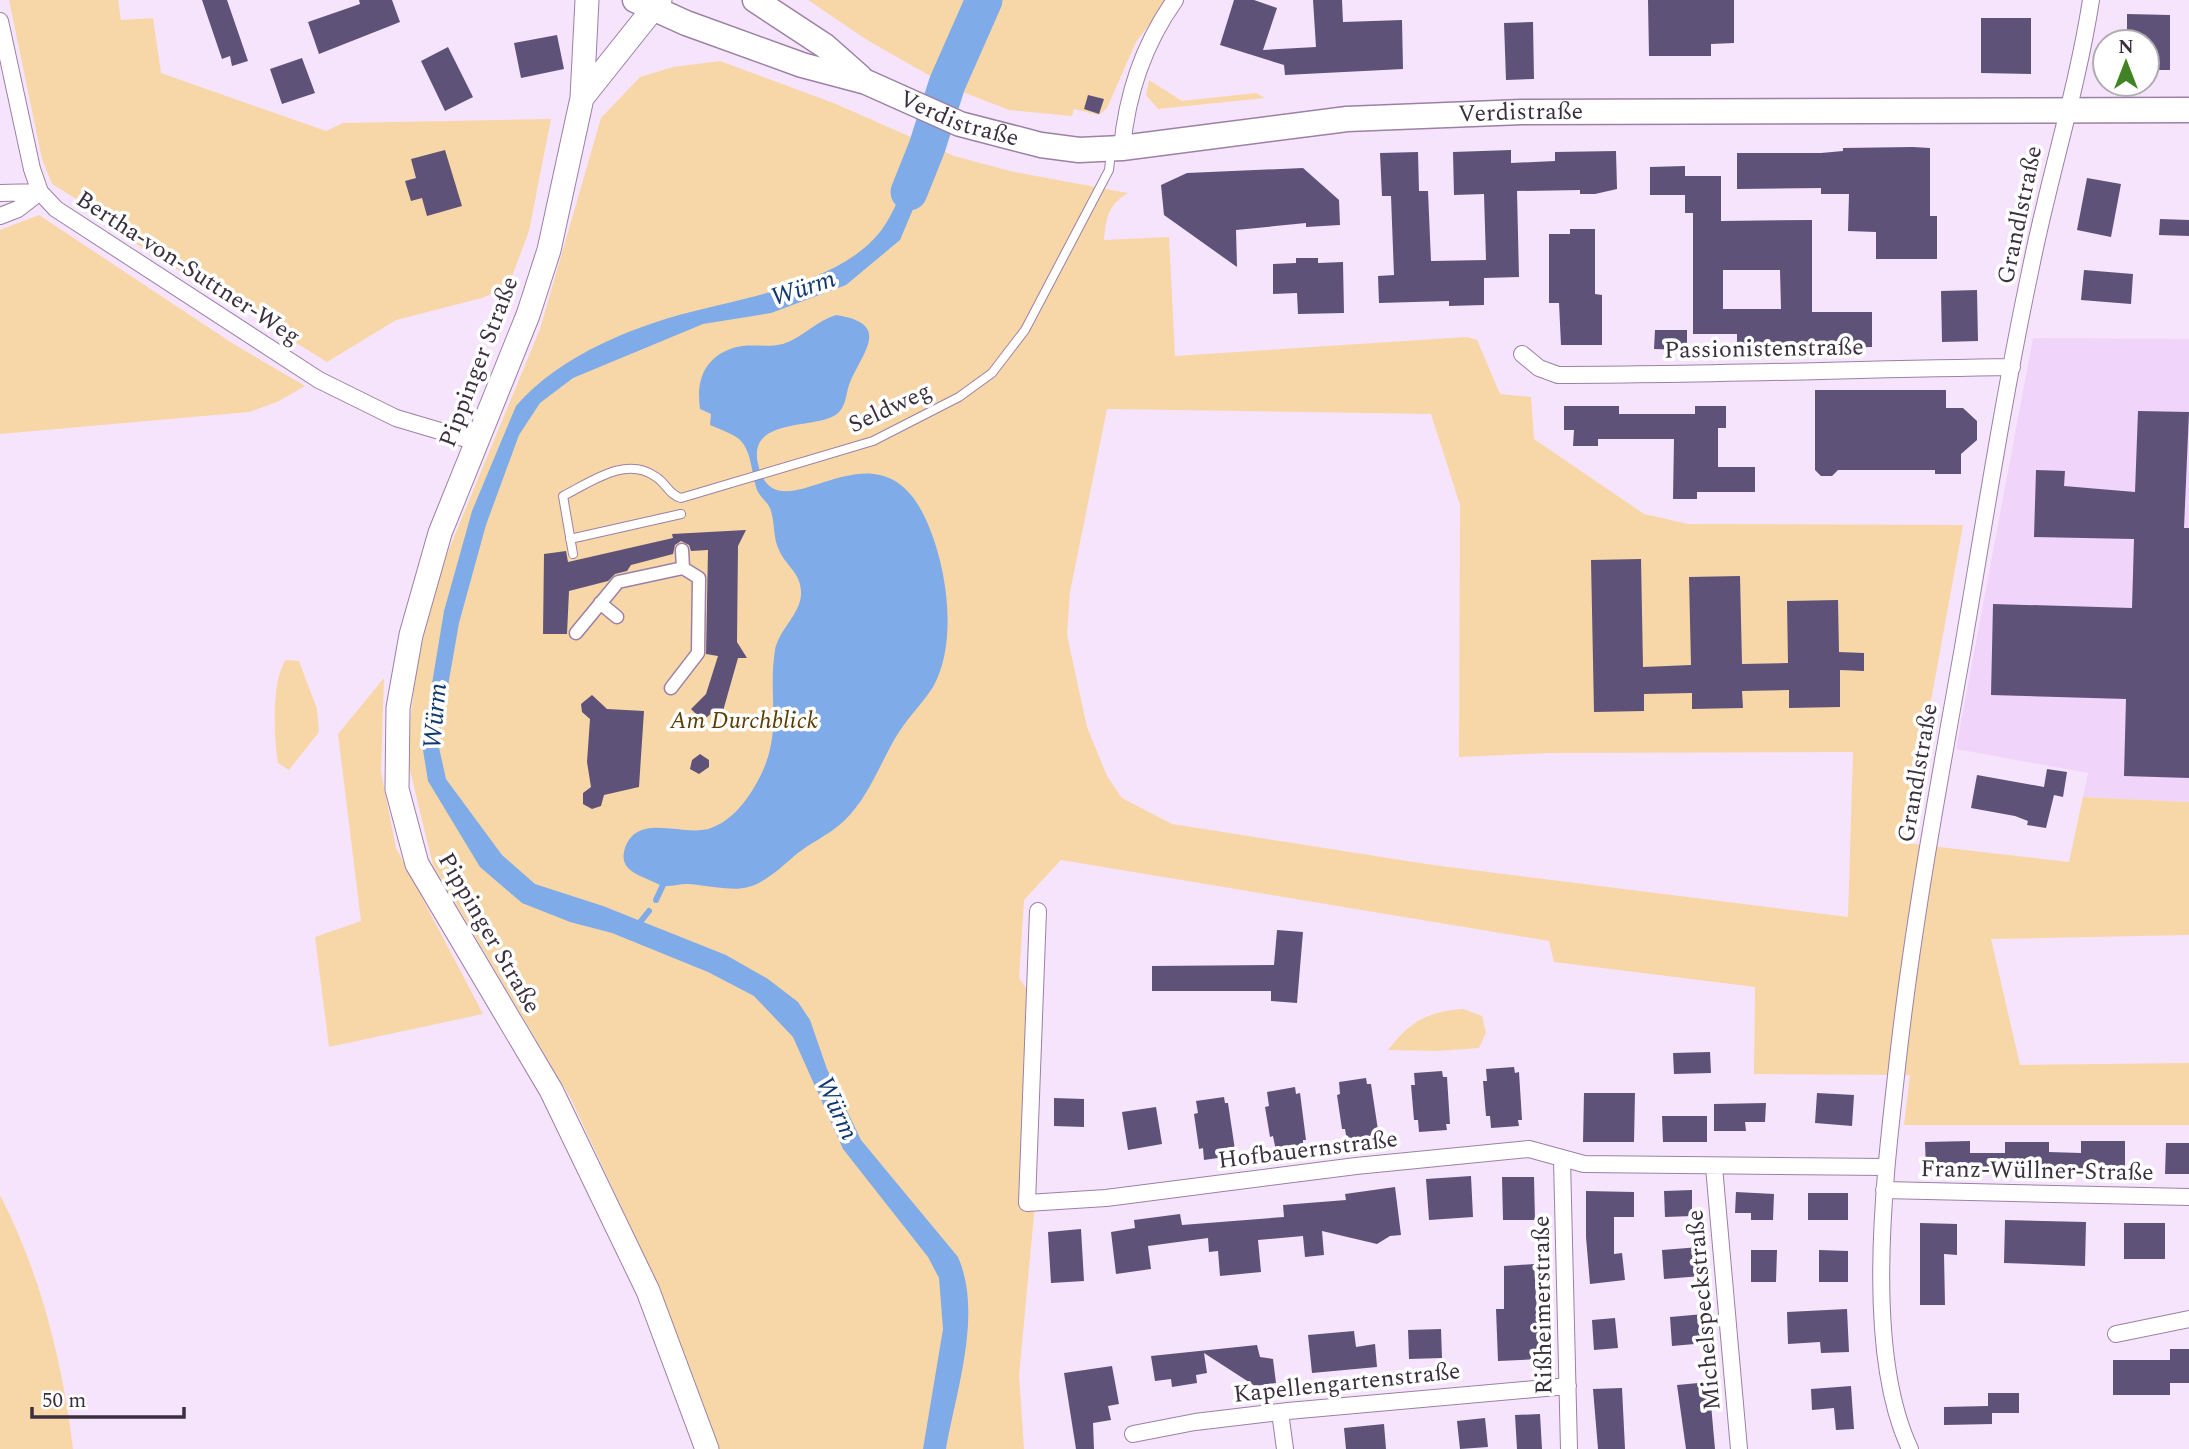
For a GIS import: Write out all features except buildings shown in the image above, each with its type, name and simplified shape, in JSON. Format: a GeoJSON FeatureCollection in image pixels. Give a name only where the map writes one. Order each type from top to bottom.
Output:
{"type":"FeatureCollection","features":[{"type":"Feature","properties":{"kind":"main road","name":"Pippinger Straße"},"geometry":{"type":"LineString","coordinates":[[587,0],[582,98],[549,250],[527,315],[440,533],[411,635],[395,746],[397,789],[417,864],[551,1090],[648,1290],[707,1449]]}},
{"type":"Feature","properties":{"kind":"main road","name":"Verdistraße"},"geometry":{"type":"LineString","coordinates":[[755,0],[825,46],[866,82]]}},
{"type":"Feature","properties":{"kind":"main road","name":"Pippinger Straße"},"geometry":{"type":"LineString","coordinates":[[582,98],[649,3]]}},
{"type":"Feature","properties":{"kind":"main road","name":"Verdistraße"},"geometry":{"type":"LineString","coordinates":[[649,3],[802,65],[866,82],[960,124],[1041,145],[1079,150],[1117,149],[1297,123],[1494,113],[2189,110]]}},
{"type":"Feature","properties":{"kind":"street"},"geometry":{"type":"LineString","coordinates":[[1117,149],[1129,98],[1152,35],[1175,0]]}},
{"type":"Feature","properties":{"kind":"street","name":"Grandlstraße"},"geometry":{"type":"LineString","coordinates":[[1910,1449],[1901,1430],[1883,1336],[1884,1190],[1915,922],[2030,270],[2081,65],[2091,0]]}},
{"type":"Feature","properties":{"kind":"street","name":"Bertha-von-Suttner-Weg"},"geometry":{"type":"LineString","coordinates":[[0,21],[32,169],[40,192],[56,209],[320,380],[396,418],[477,442]]}},
{"type":"Feature","properties":{"kind":"street"},"geometry":{"type":"LineString","coordinates":[[0,193],[40,192]]}},
{"type":"Feature","properties":{"kind":"street"},"geometry":{"type":"LineString","coordinates":[[0,216],[18,209],[40,192]]}},
{"type":"Feature","properties":{"kind":"street","name":"Passionistenstraße"},"geometry":{"type":"LineString","coordinates":[[1522,354],[1539,368],[1558,375],[2012,367]]}},
{"type":"Feature","properties":{"kind":"street"},"geometry":{"type":"LineString","coordinates":[[682,550],[682,568]]}},
{"type":"Feature","properties":{"kind":"street"},"geometry":{"type":"LineString","coordinates":[[576,632],[618,582],[682,568],[699,578],[698,653],[685,663],[671,688]]}},
{"type":"Feature","properties":{"kind":"street"},"geometry":{"type":"LineString","coordinates":[[600,603],[617,617]]}},
{"type":"Feature","properties":{"kind":"street","name":"Hofbauernstraße"},"geometry":{"type":"LineString","coordinates":[[1038,911],[1027,1203],[1106,1198],[1356,1166],[1529,1149],[1584,1164],[1885,1167]]}},
{"type":"Feature","properties":{"kind":"street","name":"Rißheimerstraße"},"geometry":{"type":"LineString","coordinates":[[1562,1160],[1569,1449]]}},
{"type":"Feature","properties":{"kind":"street","name":"Michelspeckstraße"},"geometry":{"type":"LineString","coordinates":[[1714,1167],[1739,1449]]}},
{"type":"Feature","properties":{"kind":"street","name":"Franz-Wüllner-Straße"},"geometry":{"type":"LineString","coordinates":[[1884,1190],[2189,1197]]}},
{"type":"Feature","properties":{"kind":"street"},"geometry":{"type":"LineString","coordinates":[[2116,1334],[2189,1319]]}},
{"type":"Feature","properties":{"kind":"street","name":"Kapellengartenstraße"},"geometry":{"type":"LineString","coordinates":[[1133,1434],[1280,1412],[1568,1386]]}},
{"type":"Feature","properties":{"kind":"street"},"geometry":{"type":"LineString","coordinates":[[1280,1412],[1285,1449]]}},
{"type":"Feature","properties":{"kind":"lane","name":"Seldweg"},"geometry":{"type":"LineString","coordinates":[[570,539],[563,496],[620,469],[646,471],[678,498],[873,441],[959,397],[992,373],[1026,330],[1109,170],[1117,149]]}},
{"type":"Feature","properties":{"kind":"lane"},"geometry":{"type":"LineString","coordinates":[[573,554],[570,539],[681,514]]}},
{"type":"Feature","properties":{"kind":"shaded area"},"geometry":{"type":"Polygon","coordinates":[[[2033,338],[2189,339],[2189,802],[2083,797],[2088,773],[1956,749],[2033,338]]]}},
{"type":"Feature","properties":{"kind":"green space"},"geometry":{"type":"Polygon","coordinates":[[[9,0],[118,0],[121,20],[153,18],[161,73],[326,131],[343,123],[551,119],[529,231],[508,287],[482,298],[396,320],[327,362],[125,237],[132,233],[52,184],[42,159],[9,0]]]}},
{"type":"Feature","properties":{"kind":"green space"},"geometry":{"type":"Polygon","coordinates":[[[808,0],[1168,0],[1136,42],[1107,108],[1099,115],[1074,109],[1072,116],[1009,110],[960,91],[962,85],[942,75],[939,81],[867,40],[808,0]]]}},
{"type":"Feature","properties":{"kind":"green space","name":"Am Durchblick"},"geometry":{"type":"Polygon","coordinates":[[[720,61],[836,104],[954,156],[1014,172],[1128,193],[1112,207],[1104,240],[1169,237],[1175,356],[1467,337],[1477,340],[1500,394],[1531,397],[1534,439],[1644,514],[1688,524],[1963,525],[1905,843],[2069,862],[2083,797],[2189,802],[2189,935],[1991,939],[2020,1065],[2189,1063],[2189,1125],[1904,1125],[1910,1075],[1754,1074],[1755,987],[1554,962],[1549,941],[1061,860],[1024,900],[1019,978],[1043,1014],[1035,1204],[1019,1376],[1024,1449],[718,1449],[654,1277],[571,1099],[433,865],[409,766],[408,738],[418,656],[442,566],[540,329],[601,118],[640,77],[673,67],[720,61]],[[1107,409],[1070,592],[1067,635],[1087,727],[1107,776],[1122,798],[1172,824],[1433,865],[1848,917],[1853,752],[1550,753],[1459,757],[1460,505],[1431,414],[1107,409]]]}},
{"type":"Feature","properties":{"kind":"green space"},"geometry":{"type":"Polygon","coordinates":[[[1149,80],[1182,101],[1256,93],[1265,98],[1158,109],[1146,95],[1149,80]]]}},
{"type":"Feature","properties":{"kind":"green space"},"geometry":{"type":"Polygon","coordinates":[[[39,215],[232,343],[305,386],[277,402],[249,412],[0,434],[0,230],[39,215]]]}},
{"type":"Feature","properties":{"kind":"green space"},"geometry":{"type":"Polygon","coordinates":[[[286,660],[299,661],[317,709],[319,732],[289,770],[278,763],[275,739],[276,695],[281,669],[286,660]]]}},
{"type":"Feature","properties":{"kind":"green space"},"geometry":{"type":"Polygon","coordinates":[[[384,678],[381,772],[396,848],[483,1014],[329,1047],[315,937],[361,921],[338,734],[384,678]]]}},
{"type":"Feature","properties":{"kind":"green space"},"geometry":{"type":"Polygon","coordinates":[[[1463,1009],[1482,1016],[1486,1033],[1479,1048],[1388,1050],[1404,1032],[1420,1020],[1463,1009]]]}},
{"type":"Feature","properties":{"kind":"green space"},"geometry":{"type":"Polygon","coordinates":[[[0,1195],[27,1255],[48,1319],[63,1384],[73,1449],[0,1449],[0,1195]]]}},
{"type":"Feature","properties":{"kind":"water"},"geometry":{"type":"Polygon","coordinates":[[[970,0],[993,0],[960,91],[940,82],[970,0]]]}},
{"type":"Feature","properties":{"kind":"water"},"geometry":{"type":"Polygon","coordinates":[[[921,144],[938,150],[900,240],[846,285],[771,313],[703,324],[573,378],[540,403],[519,435],[486,525],[459,623],[438,743],[446,779],[502,855],[535,884],[603,906],[726,955],[768,979],[798,1002],[810,1020],[827,1069],[861,1140],[958,1257],[965,1279],[968,1327],[961,1378],[946,1449],[923,1449],[943,1329],[939,1278],[928,1257],[843,1149],[793,1037],[754,996],[708,972],[612,933],[570,922],[522,903],[480,867],[428,781],[422,744],[444,611],[472,511],[516,406],[555,371],[578,356],[627,333],[678,315],[799,283],[845,262],[864,248],[886,223],[921,144]]]}},
{"type":"Feature","properties":{"kind":"water"},"geometry":{"type":"Polygon","coordinates":[[[836,315],[854,319],[864,325],[869,333],[869,341],[849,385],[842,408],[827,419],[773,431],[763,438],[757,449],[758,464],[768,485],[784,491],[851,475],[875,474],[899,483],[920,508],[937,549],[943,572],[948,622],[941,668],[933,687],[899,732],[861,801],[838,826],[754,885],[734,889],[689,884],[662,885],[628,868],[625,863],[625,848],[631,837],[651,828],[711,828],[731,816],[748,797],[765,766],[773,733],[773,668],[777,642],[798,607],[801,592],[796,574],[777,545],[771,511],[758,492],[744,444],[736,437],[710,425],[711,414],[700,409],[701,380],[709,364],[723,352],[739,347],[783,344],[836,315]]]}},
{"type":"Feature","properties":{"kind":"waterway","name":"Würm"},"geometry":{"type":"LineString","coordinates":[[909,192],[947,84],[984,0]]}},
{"type":"Feature","properties":{"kind":"waterway"},"geometry":{"type":"LineString","coordinates":[[656,900],[663,885]]}},
{"type":"Feature","properties":{"kind":"waterway"},"geometry":{"type":"LineString","coordinates":[[637,926],[649,911]]}}]}
